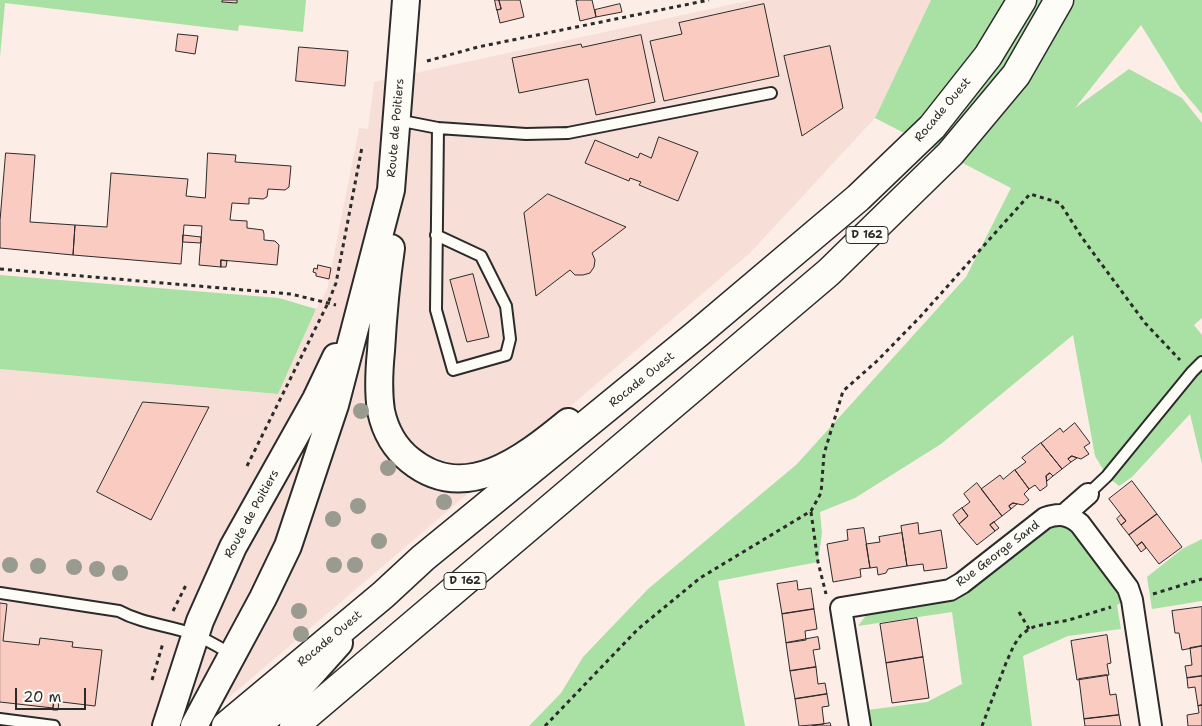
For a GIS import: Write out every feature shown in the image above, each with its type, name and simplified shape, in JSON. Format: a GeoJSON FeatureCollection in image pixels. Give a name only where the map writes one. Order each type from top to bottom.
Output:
{"type":"FeatureCollection","features":[{"type":"Feature","properties":{"kind":"main road","name":"Rocade Ouest"},"geometry":{"type":"LineString","coordinates":[[226,726],[383,595],[423,558],[697,334],[858,198],[932,127],[988,56],[1022,0]]}},
{"type":"Feature","properties":{"kind":"main road","name":"D 162"},"geometry":{"type":"LineString","coordinates":[[294,726],[829,272],[950,154],[1016,75],[1059,0]]}},
{"type":"Feature","properties":{"kind":"street","name":"Route de Poitiers"},"geometry":{"type":"LineString","coordinates":[[194,726],[263,598],[288,546],[336,405],[358,312],[391,190],[406,0]]}},
{"type":"Feature","properties":{"kind":"street"},"geometry":{"type":"LineString","coordinates":[[391,190],[393,232],[384,304],[378,388],[382,414],[390,436],[403,454],[418,466],[440,476],[461,479],[483,476],[506,467],[544,442],[649,356],[697,334]]}},
{"type":"Feature","properties":{"kind":"street","name":"Route de Poitiers"},"geometry":{"type":"LineString","coordinates":[[166,726],[200,621],[233,546],[316,399],[358,312]]}},
{"type":"Feature","properties":{"kind":"street","name":"Rue George Sand"},"geometry":{"type":"LineString","coordinates":[[841,608],[950,590],[962,583],[1045,518],[1056,514],[1064,515],[1088,494]]}},
{"type":"Feature","properties":{"kind":"street"},"geometry":{"type":"LineString","coordinates":[[1064,515],[1072,517],[1080,524],[1128,588],[1132,600],[1151,726]]}},
{"type":"Feature","properties":{"kind":"street"},"geometry":{"type":"LineString","coordinates":[[257,726],[288,700],[383,595]]}},
{"type":"Feature","properties":{"kind":"street"},"geometry":{"type":"LineString","coordinates":[[841,608],[860,726]]}},
{"type":"Feature","properties":{"kind":"lane"},"geometry":{"type":"LineString","coordinates":[[397,120],[438,128],[526,134],[568,133],[771,93]]}},
{"type":"Feature","properties":{"kind":"lane"},"geometry":{"type":"LineString","coordinates":[[436,236],[481,256],[506,306],[510,339],[506,355],[453,370],[436,310],[436,236],[438,128]]}},
{"type":"Feature","properties":{"kind":"lane"},"geometry":{"type":"LineString","coordinates":[[1088,494],[1107,476],[1202,362]]}},
{"type":"Feature","properties":{"kind":"lane"},"geometry":{"type":"LineString","coordinates":[[0,593],[119,611],[135,620],[168,626],[196,635],[232,654]]}},
{"type":"Feature","properties":{"kind":"lane"},"geometry":{"type":"LineString","coordinates":[[0,719],[54,726]]}},
{"type":"Feature","properties":{"kind":"path"},"geometry":{"type":"LineString","coordinates":[[402,59],[427,61],[478,47],[710,0]]}},
{"type":"Feature","properties":{"kind":"path"},"geometry":{"type":"LineString","coordinates":[[244,473],[328,303],[336,283],[362,148]]}},
{"type":"Feature","properties":{"kind":"path"},"geometry":{"type":"LineString","coordinates":[[545,726],[638,629],[700,578],[810,511],[821,493],[824,454],[843,392],[920,317],[1030,194],[1060,203],[1083,239],[1145,323],[1192,372]]}},
{"type":"Feature","properties":{"kind":"path"},"geometry":{"type":"LineString","coordinates":[[0,269],[291,294],[358,312]]}},
{"type":"Feature","properties":{"kind":"path"},"geometry":{"type":"LineString","coordinates":[[810,511],[818,562],[826,594],[841,608]]}},
{"type":"Feature","properties":{"kind":"path"},"geometry":{"type":"LineString","coordinates":[[982,726],[1014,646],[1021,635],[1029,629],[1069,620],[1202,579]]}},
{"type":"Feature","properties":{"kind":"path"},"geometry":{"type":"LineString","coordinates":[[151,683],[173,611],[186,585]]}},
{"type":"Feature","properties":{"kind":"path"},"geometry":{"type":"LineString","coordinates":[[1019,612],[1029,629]]}},
{"type":"Feature","properties":{"kind":"shaded area"},"geometry":{"type":"Polygon","coordinates":[[[752,0],[931,0],[875,118],[750,253],[213,711],[184,726],[0,726],[0,369],[278,394],[316,309],[327,290],[359,128],[368,129],[374,82],[752,0]]]}},
{"type":"Feature","properties":{"kind":"green space"},"geometry":{"type":"Polygon","coordinates":[[[0,0],[306,0],[303,32],[239,25],[238,31],[5,3],[0,57],[0,0]]]}},
{"type":"Feature","properties":{"kind":"green space"},"geometry":{"type":"Polygon","coordinates":[[[931,0],[1202,0],[1202,114],[1180,88],[1141,25],[1075,108],[1129,69],[1182,98],[1202,123],[1202,318],[1194,325],[1202,335],[1202,464],[1190,414],[1132,477],[1119,486],[1107,476],[1095,456],[1073,335],[941,444],[855,498],[820,512],[822,533],[818,562],[718,581],[745,726],[529,726],[561,693],[583,657],[648,589],[797,464],[966,277],[1011,188],[875,118],[931,0]]]}},
{"type":"Feature","properties":{"kind":"green space"},"geometry":{"type":"Polygon","coordinates":[[[0,275],[279,298],[316,309],[278,394],[0,369],[0,275]]]}},
{"type":"Feature","properties":{"kind":"green space"},"geometry":{"type":"Polygon","coordinates":[[[1051,525],[1070,526],[1118,591],[1121,603],[1117,605],[1121,629],[1068,636],[1023,656],[1032,726],[870,726],[868,710],[927,702],[962,684],[952,612],[858,626],[868,613],[957,600],[1051,525]]]}},
{"type":"Feature","properties":{"kind":"green space"},"geometry":{"type":"Polygon","coordinates":[[[1202,539],[1202,601],[1152,609],[1147,577],[1182,549],[1202,539]]]}},
{"type":"Feature","properties":{"kind":"building"},"geometry":{"type":"Polygon","coordinates":[[[223,0],[237,0],[237,3],[222,2],[223,0]]]}},
{"type":"Feature","properties":{"kind":"building"},"geometry":{"type":"Polygon","coordinates":[[[495,0],[499,0],[501,9],[497,10],[495,0]]]}},
{"type":"Feature","properties":{"kind":"building"},"geometry":{"type":"Polygon","coordinates":[[[499,0],[520,0],[524,17],[500,23],[497,10],[501,9],[499,0]]]}},
{"type":"Feature","properties":{"kind":"building"},"geometry":{"type":"Polygon","coordinates":[[[592,0],[596,17],[580,21],[576,1],[592,0]]]}},
{"type":"Feature","properties":{"kind":"building"},"geometry":{"type":"Polygon","coordinates":[[[620,4],[622,12],[596,17],[595,10],[620,4]]]}},
{"type":"Feature","properties":{"kind":"building"},"geometry":{"type":"Polygon","coordinates":[[[764,4],[779,76],[664,101],[650,41],[682,34],[679,23],[764,4]]]}},
{"type":"Feature","properties":{"kind":"building"},"geometry":{"type":"Polygon","coordinates":[[[178,34],[198,36],[195,54],[176,51],[178,34]]]}},
{"type":"Feature","properties":{"kind":"building"},"geometry":{"type":"Polygon","coordinates":[[[641,35],[655,102],[596,115],[588,79],[519,93],[512,58],[581,44],[582,47],[641,35]]]}},
{"type":"Feature","properties":{"kind":"building"},"geometry":{"type":"Polygon","coordinates":[[[830,46],[843,108],[802,136],[784,56],[830,46]]]}},
{"type":"Feature","properties":{"kind":"building"},"geometry":{"type":"Polygon","coordinates":[[[299,47],[348,51],[345,86],[296,81],[299,47]]]}},
{"type":"Feature","properties":{"kind":"building"},"geometry":{"type":"Polygon","coordinates":[[[659,137],[698,152],[678,201],[639,185],[641,182],[630,178],[629,181],[585,163],[595,140],[638,158],[640,153],[651,158],[659,137]]]}},
{"type":"Feature","properties":{"kind":"building"},"geometry":{"type":"Polygon","coordinates":[[[6,153],[35,155],[30,222],[75,225],[73,255],[0,248],[0,221],[6,153]]]}},
{"type":"Feature","properties":{"kind":"building"},"geometry":{"type":"Polygon","coordinates":[[[208,153],[236,155],[235,162],[291,166],[289,187],[285,190],[268,189],[267,197],[263,199],[249,198],[249,204],[232,203],[230,220],[247,221],[247,228],[263,230],[264,240],[275,241],[279,245],[277,265],[221,260],[221,267],[199,265],[202,226],[184,225],[181,264],[73,255],[75,225],[107,227],[111,173],[188,179],[186,196],[205,198],[208,153]]]}},
{"type":"Feature","properties":{"kind":"building"},"geometry":{"type":"Polygon","coordinates":[[[548,194],[626,227],[592,253],[595,260],[594,267],[590,273],[575,275],[570,270],[536,296],[524,213],[548,194]]]}},
{"type":"Feature","properties":{"kind":"building"},"geometry":{"type":"Polygon","coordinates":[[[183,235],[201,237],[201,243],[183,242],[183,235]]]}},
{"type":"Feature","properties":{"kind":"building"},"geometry":{"type":"Polygon","coordinates":[[[221,260],[227,261],[226,267],[221,267],[221,260]]]}},
{"type":"Feature","properties":{"kind":"building"},"geometry":{"type":"Polygon","coordinates":[[[318,265],[331,268],[329,279],[316,276],[316,273],[313,272],[314,268],[317,269],[318,265]]]}},
{"type":"Feature","properties":{"kind":"building"},"geometry":{"type":"Polygon","coordinates":[[[473,274],[489,337],[467,342],[450,280],[473,274]]]}},
{"type":"Feature","properties":{"kind":"building"},"geometry":{"type":"Polygon","coordinates":[[[143,402],[209,407],[151,520],[97,492],[143,402]]]}},
{"type":"Feature","properties":{"kind":"building"},"geometry":{"type":"Polygon","coordinates":[[[1075,423],[1090,443],[1084,447],[1089,454],[1081,459],[1072,456],[1068,459],[1071,462],[1062,469],[1041,443],[1060,428],[1063,432],[1075,423]]]}},
{"type":"Feature","properties":{"kind":"building"},"geometry":{"type":"Polygon","coordinates":[[[1041,443],[1062,469],[1053,476],[1050,473],[1046,476],[1047,486],[1040,491],[1035,485],[1029,489],[1015,470],[1026,462],[1022,458],[1041,443]]]}},
{"type":"Feature","properties":{"kind":"building"},"geometry":{"type":"Polygon","coordinates":[[[1072,456],[1077,458],[1071,462],[1068,459],[1072,456]]]}},
{"type":"Feature","properties":{"kind":"building"},"geometry":{"type":"Polygon","coordinates":[[[1015,470],[1029,489],[1024,494],[1029,500],[1023,505],[1013,503],[1009,506],[1011,509],[1002,516],[981,489],[1000,475],[1003,479],[1015,470]]]}},
{"type":"Feature","properties":{"kind":"building"},"geometry":{"type":"Polygon","coordinates":[[[1050,473],[1053,476],[1047,481],[1046,476],[1050,473]]]}},
{"type":"Feature","properties":{"kind":"building"},"geometry":{"type":"Polygon","coordinates":[[[1132,481],[1157,514],[1129,535],[1121,525],[1126,521],[1109,499],[1132,481]]]}},
{"type":"Feature","properties":{"kind":"building"},"geometry":{"type":"Polygon","coordinates":[[[977,483],[1002,516],[990,525],[995,531],[977,545],[959,524],[968,516],[962,508],[970,502],[964,494],[977,483]]]}},
{"type":"Feature","properties":{"kind":"building"},"geometry":{"type":"Polygon","coordinates":[[[1013,503],[1017,504],[1011,509],[1009,506],[1013,503]]]}},
{"type":"Feature","properties":{"kind":"building"},"geometry":{"type":"Polygon","coordinates":[[[962,508],[968,516],[959,524],[953,515],[962,508]]]}},
{"type":"Feature","properties":{"kind":"building"},"geometry":{"type":"Polygon","coordinates":[[[1157,514],[1182,547],[1159,564],[1142,542],[1137,546],[1129,535],[1157,514]]]}},
{"type":"Feature","properties":{"kind":"building"},"geometry":{"type":"Polygon","coordinates":[[[1121,515],[1126,521],[1121,525],[1117,519],[1121,515]]]}},
{"type":"Feature","properties":{"kind":"building"},"geometry":{"type":"Polygon","coordinates":[[[994,522],[999,528],[995,531],[990,525],[994,522]]]}},
{"type":"Feature","properties":{"kind":"building"},"geometry":{"type":"Polygon","coordinates":[[[918,523],[919,534],[941,530],[947,568],[924,571],[923,564],[907,566],[901,526],[918,523]]]}},
{"type":"Feature","properties":{"kind":"building"},"geometry":{"type":"Polygon","coordinates":[[[864,528],[870,568],[860,569],[861,577],[833,582],[827,544],[848,540],[847,530],[864,528]]]}},
{"type":"Feature","properties":{"kind":"building"},"geometry":{"type":"Polygon","coordinates":[[[902,533],[907,566],[888,569],[886,573],[878,575],[877,567],[870,568],[866,544],[880,542],[879,537],[902,533]]]}},
{"type":"Feature","properties":{"kind":"building"},"geometry":{"type":"Polygon","coordinates":[[[1142,542],[1146,548],[1141,552],[1137,546],[1142,542]]]}},
{"type":"Feature","properties":{"kind":"building"},"geometry":{"type":"Polygon","coordinates":[[[797,581],[798,590],[811,588],[814,609],[782,614],[777,584],[797,581]]]}},
{"type":"Feature","properties":{"kind":"building"},"geometry":{"type":"Polygon","coordinates":[[[0,603],[7,604],[3,641],[39,645],[40,638],[73,642],[72,647],[102,650],[95,706],[54,701],[53,708],[0,702],[0,603]]]}},
{"type":"Feature","properties":{"kind":"building"},"geometry":{"type":"Polygon","coordinates":[[[1202,607],[1202,646],[1182,650],[1179,633],[1175,633],[1172,611],[1202,607]]]}},
{"type":"Feature","properties":{"kind":"building"},"geometry":{"type":"Polygon","coordinates":[[[814,609],[817,629],[805,631],[806,640],[786,643],[782,614],[814,609]]]}},
{"type":"Feature","properties":{"kind":"building"},"geometry":{"type":"Polygon","coordinates":[[[917,618],[923,657],[886,663],[880,624],[917,618]]]}},
{"type":"Feature","properties":{"kind":"building"},"geometry":{"type":"Polygon","coordinates":[[[1107,635],[1111,663],[1107,664],[1109,675],[1077,680],[1071,641],[1107,635]]]}},
{"type":"Feature","properties":{"kind":"building"},"geometry":{"type":"Polygon","coordinates":[[[818,637],[820,649],[813,650],[816,667],[790,671],[786,643],[818,637]]]}},
{"type":"Feature","properties":{"kind":"building"},"geometry":{"type":"Polygon","coordinates":[[[1202,646],[1202,676],[1187,678],[1185,666],[1192,665],[1190,648],[1202,646]]]}},
{"type":"Feature","properties":{"kind":"building"},"geometry":{"type":"Polygon","coordinates":[[[923,657],[929,698],[892,703],[886,663],[923,657]]]}},
{"type":"Feature","properties":{"kind":"building"},"geometry":{"type":"Polygon","coordinates":[[[816,667],[818,684],[825,683],[827,694],[795,699],[790,671],[816,667]]]}},
{"type":"Feature","properties":{"kind":"building"},"geometry":{"type":"Polygon","coordinates":[[[1107,675],[1110,695],[1116,694],[1119,715],[1084,719],[1079,679],[1107,675]]]}},
{"type":"Feature","properties":{"kind":"building"},"geometry":{"type":"Polygon","coordinates":[[[1202,676],[1202,705],[1198,706],[1195,687],[1188,688],[1187,678],[1202,676]]]}},
{"type":"Feature","properties":{"kind":"building"},"geometry":{"type":"Polygon","coordinates":[[[827,694],[829,706],[822,707],[824,724],[799,726],[795,699],[827,694]]]}},
{"type":"Feature","properties":{"kind":"building"},"geometry":{"type":"Polygon","coordinates":[[[54,701],[59,701],[58,710],[53,710],[54,701]]]}},
{"type":"Feature","properties":{"kind":"building"},"geometry":{"type":"Polygon","coordinates":[[[1202,705],[1202,726],[1188,726],[1187,715],[1199,713],[1198,706],[1202,705]]]}},
{"type":"Feature","properties":{"kind":"building"},"geometry":{"type":"Polygon","coordinates":[[[1119,715],[1121,726],[1085,726],[1084,719],[1119,715]]]}},
{"type":"Feature","properties":{"kind":"building"},"geometry":{"type":"Polygon","coordinates":[[[830,723],[831,726],[812,726],[830,723]]]}}]}
